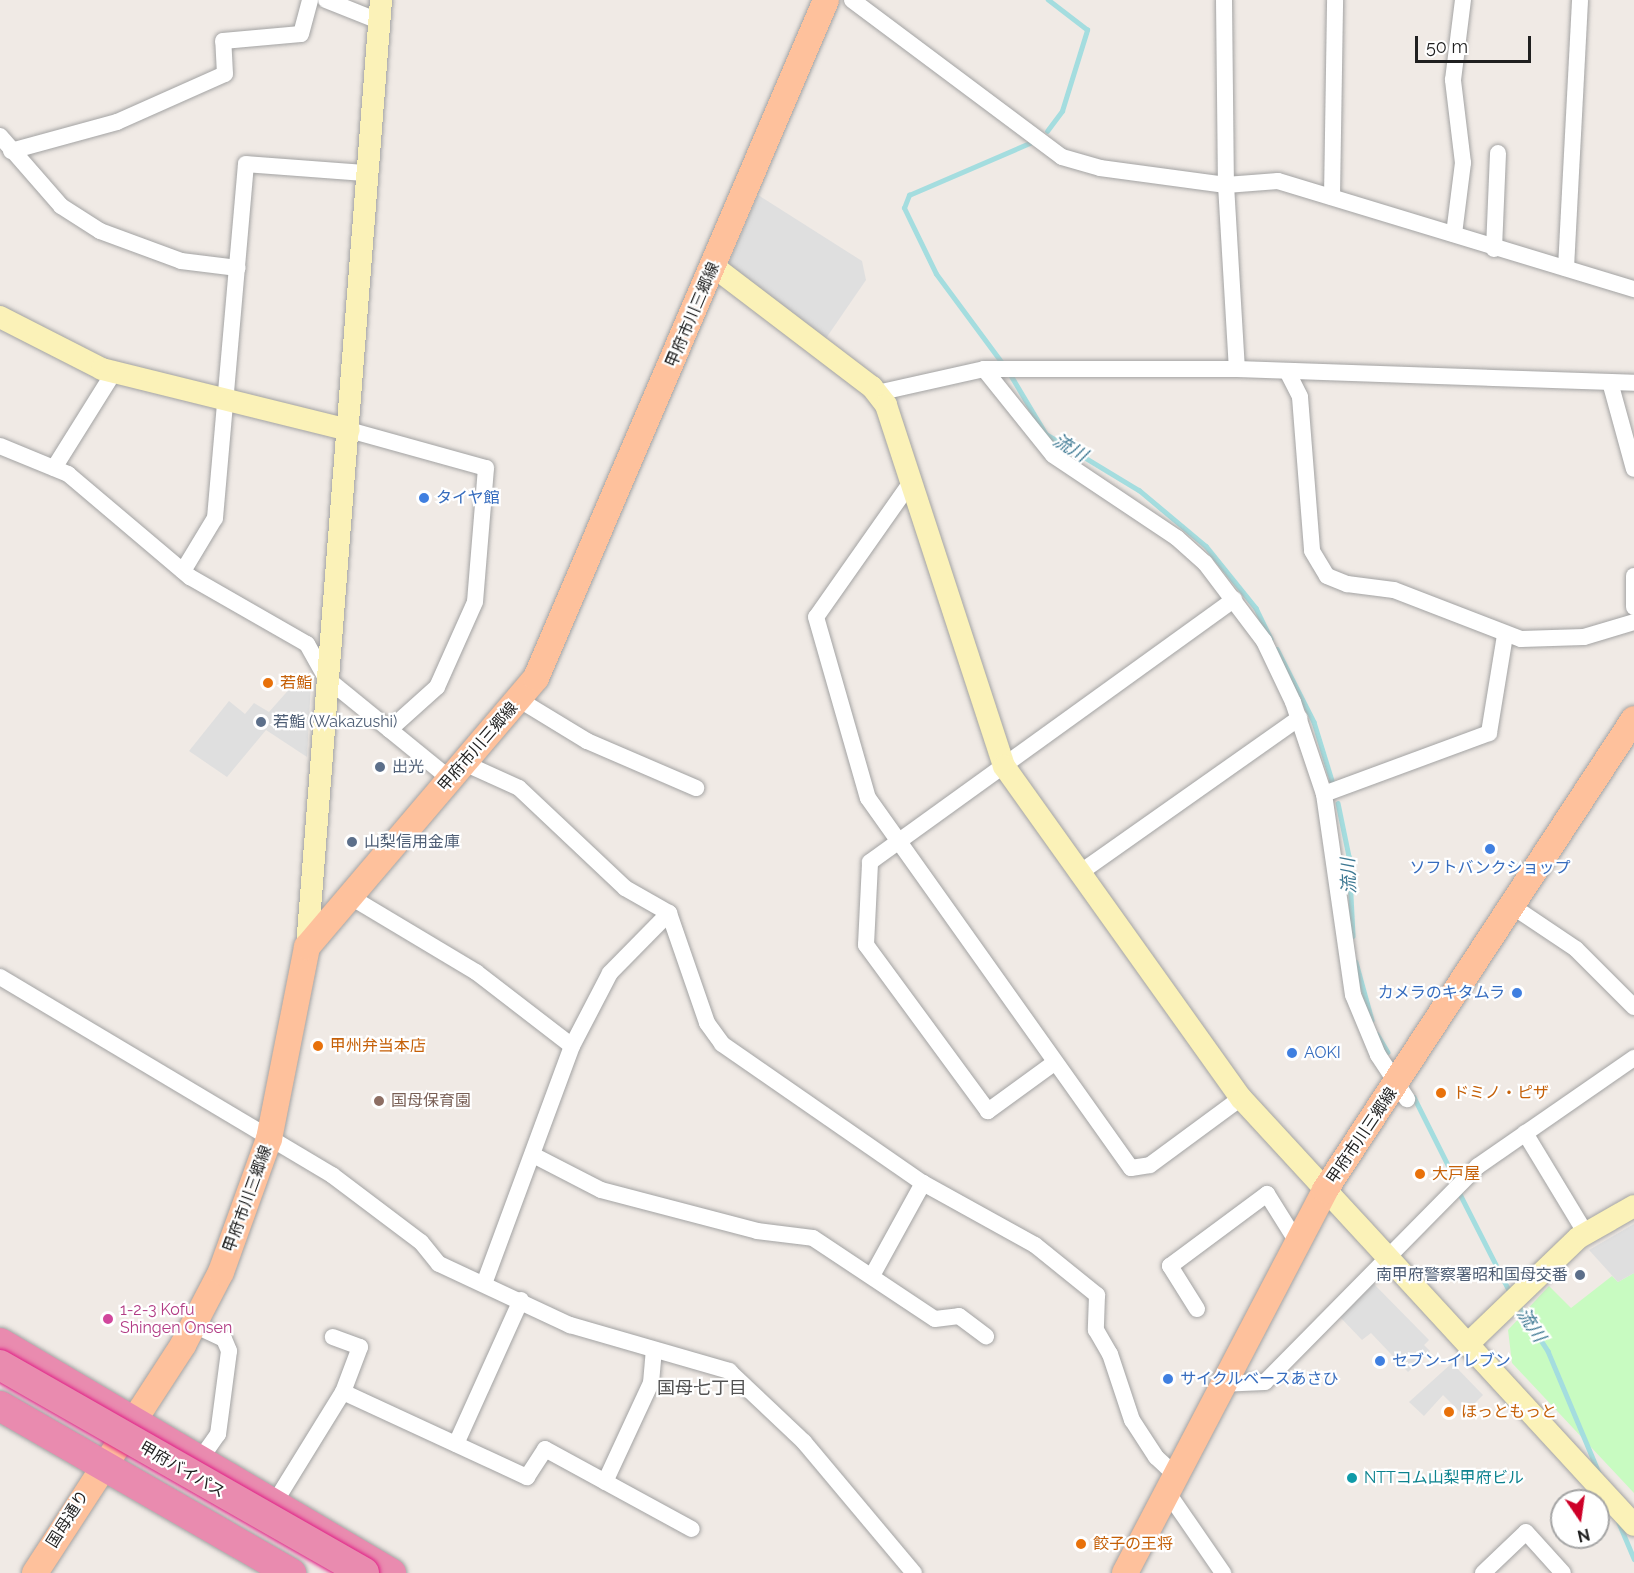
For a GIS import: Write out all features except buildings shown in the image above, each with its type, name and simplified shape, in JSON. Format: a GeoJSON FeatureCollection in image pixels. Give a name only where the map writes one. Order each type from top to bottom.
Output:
{"type":"FeatureCollection","features":[{"type":"Feature","properties":{"kind":"highway"},"geometry":{"type":"LineString","coordinates":[[0,1343],[134,1418],[200,1460],[392,1573]]}},
{"type":"Feature","properties":{"kind":"highway","name":"甲府バイパス"},"geometry":{"type":"LineString","coordinates":[[0,1365],[364,1573]]}},
{"type":"Feature","properties":{"kind":"highway","name":"甲府バイパス"},"geometry":{"type":"LineString","coordinates":[[0,1387],[324,1573]]}},
{"type":"Feature","properties":{"kind":"highway"},"geometry":{"type":"LineString","coordinates":[[0,1406],[291,1573]]}},
{"type":"Feature","properties":{"kind":"main road","name":"甲府市川三郷線"},"geometry":{"type":"LineString","coordinates":[[102,1465],[195,1325],[255,1188],[269,1139],[308,947],[536,678],[583,576],[826,0]]}},
{"type":"Feature","properties":{"kind":"main road","name":"甲府市川三郷線"},"geometry":{"type":"LineString","coordinates":[[1125,1573],[1219,1384],[1325,1190],[1402,1091],[1512,906],[1634,719]]}},
{"type":"Feature","properties":{"kind":"main road","name":"国母通り"},"geometry":{"type":"LineString","coordinates":[[35,1573],[102,1465]]}},
{"type":"Feature","properties":{"kind":"street"},"geometry":{"type":"LineString","coordinates":[[11,151],[117,122],[225,74],[223,41],[301,34],[310,0]]}},
{"type":"Feature","properties":{"kind":"street"},"geometry":{"type":"LineString","coordinates":[[308,947],[325,677],[350,430],[367,173],[381,11],[326,0]]}},
{"type":"Feature","properties":{"kind":"street"},"geometry":{"type":"LineString","coordinates":[[852,0],[1062,157],[1100,168],[1226,185],[1278,181],[1454,234],[1494,249],[1634,289]]}},
{"type":"Feature","properties":{"kind":"street"},"geometry":{"type":"LineString","coordinates":[[1224,0],[1226,185],[1237,369]]}},
{"type":"Feature","properties":{"kind":"street"},"geometry":{"type":"LineString","coordinates":[[1332,197],[1335,0]]}},
{"type":"Feature","properties":{"kind":"street"},"geometry":{"type":"LineString","coordinates":[[1454,234],[1463,163],[1453,80],[1463,0]]}},
{"type":"Feature","properties":{"kind":"street"},"geometry":{"type":"LineString","coordinates":[[1566,268],[1580,0]]}},
{"type":"Feature","properties":{"kind":"street"},"geometry":{"type":"LineString","coordinates":[[0,136],[61,206],[126,244],[181,261],[238,268]]}},
{"type":"Feature","properties":{"kind":"street"},"geometry":{"type":"LineString","coordinates":[[1494,249],[1498,153]]}},
{"type":"Feature","properties":{"kind":"street"},"geometry":{"type":"LineString","coordinates":[[183,572],[215,518],[246,164],[367,173]]}},
{"type":"Feature","properties":{"kind":"street"},"geometry":{"type":"LineString","coordinates":[[713,266],[877,393],[886,405],[1004,766],[1078,874],[1241,1098],[1470,1342],[1634,1525]]}},
{"type":"Feature","properties":{"kind":"street"},"geometry":{"type":"LineString","coordinates":[[0,317],[50,346],[114,372],[350,430],[486,468],[475,602],[436,687],[389,730]]}},
{"type":"Feature","properties":{"kind":"street"},"geometry":{"type":"LineString","coordinates":[[877,393],[989,369],[1237,369],[1634,383]]}},
{"type":"Feature","properties":{"kind":"street"},"geometry":{"type":"LineString","coordinates":[[989,369],[1053,455],[1177,538],[1234,599],[1264,641],[1299,718],[1324,794],[1353,995],[1402,1091]]}},
{"type":"Feature","properties":{"kind":"street"},"geometry":{"type":"LineString","coordinates":[[1287,371],[1300,397],[1309,534],[1317,566],[1347,584],[1394,590],[1505,635],[1576,638],[1634,622]]}},
{"type":"Feature","properties":{"kind":"street"},"geometry":{"type":"LineString","coordinates":[[54,468],[114,372]]}},
{"type":"Feature","properties":{"kind":"street"},"geometry":{"type":"LineString","coordinates":[[1610,382],[1634,469]]}},
{"type":"Feature","properties":{"kind":"street"},"geometry":{"type":"LineString","coordinates":[[0,446],[68,474],[183,572],[308,644],[325,677],[389,730],[457,771],[519,788],[625,888],[669,913],[707,1023],[722,1044],[923,1183],[1035,1245],[1097,1295],[1096,1330],[1131,1420],[1156,1457],[1223,1573]]}},
{"type":"Feature","properties":{"kind":"street"},"geometry":{"type":"LineString","coordinates":[[910,483],[821,606],[815,627],[868,798],[897,843],[1131,1168],[1150,1165],[1241,1098]]}},
{"type":"Feature","properties":{"kind":"street"},"geometry":{"type":"LineString","coordinates":[[1634,576],[1634,607]]}},
{"type":"Feature","properties":{"kind":"street"},"geometry":{"type":"LineString","coordinates":[[1054,1063],[988,1111],[866,945],[870,862],[1234,599]]}},
{"type":"Feature","properties":{"kind":"street"},"geometry":{"type":"LineString","coordinates":[[1324,794],[1489,733],[1505,635]]}},
{"type":"Feature","properties":{"kind":"street"},"geometry":{"type":"LineString","coordinates":[[518,699],[606,751],[696,788]]}},
{"type":"Feature","properties":{"kind":"street"},"geometry":{"type":"LineString","coordinates":[[1078,874],[1299,718]]}},
{"type":"Feature","properties":{"kind":"street"},"geometry":{"type":"LineString","coordinates":[[349,896],[476,972],[572,1046]]}},
{"type":"Feature","properties":{"kind":"street"},"geometry":{"type":"LineString","coordinates":[[1512,906],[1576,949],[1634,1007]]}},
{"type":"Feature","properties":{"kind":"street"},"geometry":{"type":"LineString","coordinates":[[484,1284],[535,1156],[546,1106],[572,1046],[610,973],[669,913]]}},
{"type":"Feature","properties":{"kind":"street"},"geometry":{"type":"LineString","coordinates":[[0,977],[332,1175],[421,1242],[439,1264],[521,1300],[570,1325],[729,1371],[756,1394],[804,1442],[914,1573]]}},
{"type":"Feature","properties":{"kind":"street"},"geometry":{"type":"LineString","coordinates":[[1219,1384],[1265,1382],[1478,1166],[1634,1058]]}},
{"type":"Feature","properties":{"kind":"street"},"geometry":{"type":"LineString","coordinates":[[1525,1133],[1586,1233]]}},
{"type":"Feature","properties":{"kind":"street"},"geometry":{"type":"LineString","coordinates":[[535,1156],[601,1190],[757,1231],[813,1238],[873,1274],[935,1319],[959,1316],[986,1336]]}},
{"type":"Feature","properties":{"kind":"street"},"geometry":{"type":"LineString","coordinates":[[873,1274],[923,1183]]}},
{"type":"Feature","properties":{"kind":"street"},"geometry":{"type":"LineString","coordinates":[[1197,1309],[1170,1266],[1267,1194],[1297,1242]]}},
{"type":"Feature","properties":{"kind":"street"},"geometry":{"type":"LineString","coordinates":[[1470,1342],[1586,1233],[1634,1206]]}},
{"type":"Feature","properties":{"kind":"street"},"geometry":{"type":"LineString","coordinates":[[456,1444],[521,1300]]}},
{"type":"Feature","properties":{"kind":"street"},"geometry":{"type":"LineString","coordinates":[[195,1325],[224,1339],[229,1351],[218,1434],[200,1460]]}},
{"type":"Feature","properties":{"kind":"street"},"geometry":{"type":"LineString","coordinates":[[275,1503],[343,1392],[360,1347],[333,1337]]}},
{"type":"Feature","properties":{"kind":"street"},"geometry":{"type":"LineString","coordinates":[[605,1482],[651,1383],[654,1351]]}},
{"type":"Feature","properties":{"kind":"street"},"geometry":{"type":"LineString","coordinates":[[343,1392],[527,1477],[544,1449],[692,1529]]}},
{"type":"Feature","properties":{"kind":"street"},"geometry":{"type":"LineString","coordinates":[[1483,1573],[1526,1532],[1563,1573]]}},
{"type":"Feature","properties":{"kind":"green space"},"geometry":{"type":"Polygon","coordinates":[[[1634,1273],[1634,1493],[1512,1363],[1508,1330],[1549,1286],[1571,1308],[1612,1276],[1618,1282],[1634,1273]]]}},
{"type":"Feature","properties":{"kind":"shaded area"},"geometry":{"type":"Polygon","coordinates":[[[758,195],[862,261],[866,280],[820,347],[724,274],[758,195]]]}},
{"type":"Feature","properties":{"kind":"shaded area","name":"若鮨 (Wakazushi)"},"geometry":{"type":"Polygon","coordinates":[[[300,677],[311,683],[307,757],[266,730],[227,777],[189,751],[229,701],[245,714],[254,703],[269,712],[300,677]]]}},
{"type":"Feature","properties":{"kind":"shaded area"},"geometry":{"type":"Polygon","coordinates":[[[1634,1224],[1634,1273],[1618,1282],[1589,1250],[1634,1224]]]}},
{"type":"Feature","properties":{"kind":"shaded area"},"geometry":{"type":"Polygon","coordinates":[[[1372,1282],[1429,1340],[1424,1345],[1430,1351],[1408,1372],[1371,1333],[1362,1340],[1340,1317],[1372,1282]]]}},
{"type":"Feature","properties":{"kind":"shaded area"},"geometry":{"type":"Polygon","coordinates":[[[1452,1363],[1483,1395],[1463,1415],[1443,1395],[1424,1416],[1409,1402],[1452,1363]]]}},
{"type":"Feature","properties":{"kind":"waterway","name":"流川"},"geometry":{"type":"LineString","coordinates":[[1047,131],[1062,111],[1087,30],[1048,0]]}},
{"type":"Feature","properties":{"kind":"waterway","name":"流川"},"geometry":{"type":"LineString","coordinates":[[1004,366],[936,274],[904,208],[909,195],[1032,142]]}},
{"type":"Feature","properties":{"kind":"waterway","name":"流川"},"geometry":{"type":"LineString","coordinates":[[1009,372],[1046,434],[1139,490],[1206,546],[1256,608],[1271,639]]}},
{"type":"Feature","properties":{"kind":"waterway","name":"流川"},"geometry":{"type":"LineString","coordinates":[[1277,649],[1314,722],[1334,787]]}},
{"type":"Feature","properties":{"kind":"waterway","name":"流川"},"geometry":{"type":"LineString","coordinates":[[1338,803],[1349,856],[1353,936]]}},
{"type":"Feature","properties":{"kind":"waterway","name":"流川"},"geometry":{"type":"LineString","coordinates":[[1356,962],[1372,1020]]}},
{"type":"Feature","properties":{"kind":"waterway","name":"流川"},"geometry":{"type":"LineString","coordinates":[[1377,1034],[1388,1052]]}},
{"type":"Feature","properties":{"kind":"waterway","name":"流川"},"geometry":{"type":"LineString","coordinates":[[1414,1097],[1456,1181]]}},
{"type":"Feature","properties":{"kind":"waterway","name":"流川"},"geometry":{"type":"LineString","coordinates":[[1459,1192],[1511,1294]]}},
{"type":"Feature","properties":{"kind":"waterway","name":"流川"},"geometry":{"type":"LineString","coordinates":[[1519,1306],[1548,1351],[1599,1473]]}},
{"type":"Feature","properties":{"kind":"waterway","name":"流川"},"geometry":{"type":"LineString","coordinates":[[1619,1523],[1634,1559]]}},
{"type":"Feature","properties":{"kind":"place","name":"タイヤ館"},"geometry":{"type":"Point","coordinates":[424,498]}},
{"type":"Feature","properties":{"kind":"place","name":"若鮨"},"geometry":{"type":"Point","coordinates":[268,683]}},
{"type":"Feature","properties":{"kind":"place","name":"若鮨 (Wakazushi)"},"geometry":{"type":"Point","coordinates":[261,722]}},
{"type":"Feature","properties":{"kind":"place","name":"出光"},"geometry":{"type":"Point","coordinates":[380,767]}},
{"type":"Feature","properties":{"kind":"place","name":"山梨信用金庫"},"geometry":{"type":"Point","coordinates":[352,842]}},
{"type":"Feature","properties":{"kind":"place","name":"ソフトバンクショップ"},"geometry":{"type":"Point","coordinates":[1490,849]}},
{"type":"Feature","properties":{"kind":"place","name":"カメラのキタムラ"},"geometry":{"type":"Point","coordinates":[1517,993]}},
{"type":"Feature","properties":{"kind":"place","name":"甲州弁当本店"},"geometry":{"type":"Point","coordinates":[318,1046]}},
{"type":"Feature","properties":{"kind":"place","name":"AOKI"},"geometry":{"type":"Point","coordinates":[1292,1053]}},
{"type":"Feature","properties":{"kind":"place","name":"ドミノ・ピザ"},"geometry":{"type":"Point","coordinates":[1441,1093]}},
{"type":"Feature","properties":{"kind":"place","name":"国母保育園"},"geometry":{"type":"Point","coordinates":[379,1101]}},
{"type":"Feature","properties":{"kind":"place","name":"大戸屋"},"geometry":{"type":"Point","coordinates":[1420,1174]}},
{"type":"Feature","properties":{"kind":"place","name":"南甲府警察署昭和国母交番"},"geometry":{"type":"Point","coordinates":[1580,1275]}},
{"type":"Feature","properties":{"kind":"place","name":"1-2-3 Kofu Shingen Onsen"},"geometry":{"type":"Point","coordinates":[108,1319]}},
{"type":"Feature","properties":{"kind":"place","name":"セブン-イレブン"},"geometry":{"type":"Point","coordinates":[1380,1361]}},
{"type":"Feature","properties":{"kind":"place","name":"サイクルベースあさひ"},"geometry":{"type":"Point","coordinates":[1168,1379]}},
{"type":"Feature","properties":{"kind":"place","name":"ほっともっと"},"geometry":{"type":"Point","coordinates":[1449,1412]}},
{"type":"Feature","properties":{"kind":"place","name":"NTTコム山梨甲府ビル"},"geometry":{"type":"Point","coordinates":[1352,1478]}},
{"type":"Feature","properties":{"kind":"place","name":"餃子の王将"},"geometry":{"type":"Point","coordinates":[1081,1544]}},
{"type":"Feature","properties":{"kind":"district","name":"国母七丁目"},"geometry":{"type":"Point","coordinates":[702,1388]}}]}
